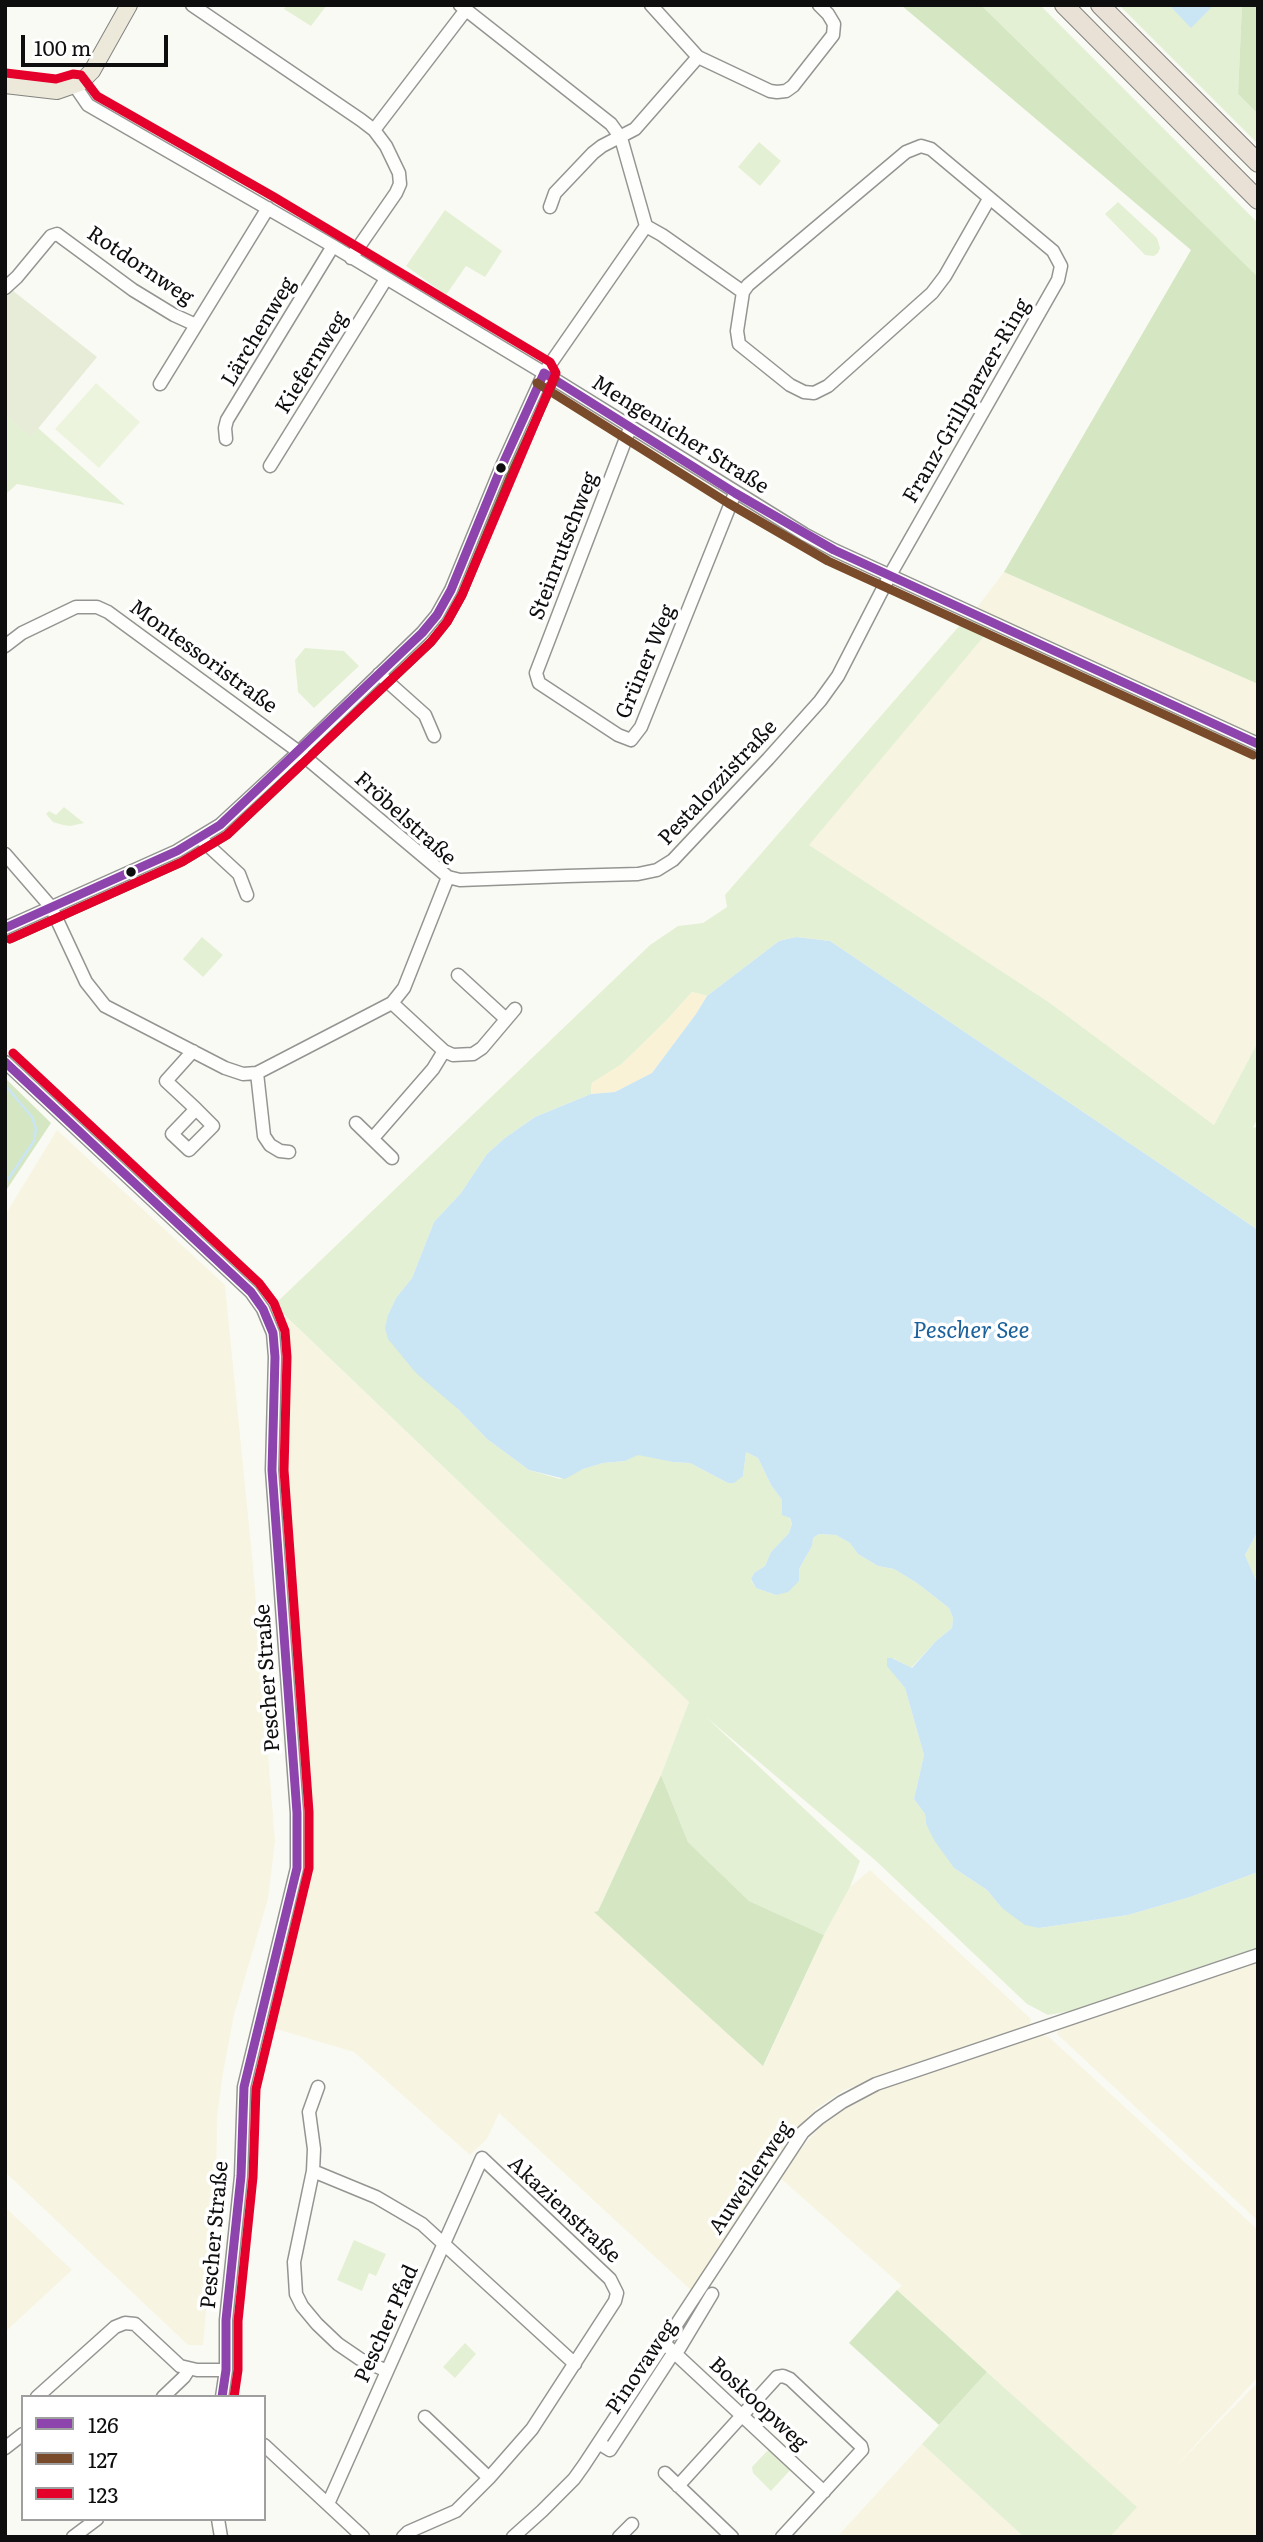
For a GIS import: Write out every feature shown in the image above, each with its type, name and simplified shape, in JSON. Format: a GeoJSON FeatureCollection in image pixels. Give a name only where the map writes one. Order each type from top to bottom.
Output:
{"type":"FeatureCollection","features":[{"type":"Feature","properties":{"kind":"highway"},"geometry":{"type":"LineString","coordinates":[[1064,5],[1258,200]]}},
{"type":"Feature","properties":{"kind":"highway"},"geometry":{"type":"LineString","coordinates":[[1100,5],[1258,163]]}},
{"type":"Feature","properties":{"kind":"main road"},"geometry":{"type":"LineString","coordinates":[[5,85],[57,91],[75,86],[92,71],[129,5]]}},
{"type":"Feature","properties":{"kind":"street"},"geometry":{"type":"LineString","coordinates":[[192,5],[374,130],[394,161],[400,184],[351,258]]}},
{"type":"Feature","properties":{"kind":"street"},"geometry":{"type":"LineString","coordinates":[[651,5],[698,58],[770,91],[786,90],[800,77],[833,35],[834,24],[819,5]]}},
{"type":"Feature","properties":{"kind":"street"},"geometry":{"type":"LineString","coordinates":[[374,130],[462,8],[594,109],[621,138],[646,226],[662,234],[743,292]]}},
{"type":"Feature","properties":{"kind":"street"},"geometry":{"type":"LineString","coordinates":[[550,207],[555,193],[593,153],[635,129],[698,58]]}},
{"type":"Feature","properties":{"kind":"street","name":"Mengenicher Straße"},"geometry":{"type":"LineString","coordinates":[[75,86],[88,106],[333,246],[814,539],[1258,744]]}},
{"type":"Feature","properties":{"kind":"street"},"geometry":{"type":"LineString","coordinates":[[914,147],[931,149],[989,199],[946,276],[932,293],[820,391],[804,392],[790,385],[739,344],[737,331],[743,292],[755,279],[914,147]]}},
{"type":"Feature","properties":{"kind":"street","name":"Franz-Grillparzer-Ring"},"geometry":{"type":"LineString","coordinates":[[890,575],[1061,273],[1059,261],[1047,246],[989,199]]}},
{"type":"Feature","properties":{"kind":"street"},"geometry":{"type":"LineString","coordinates":[[160,384],[268,208]]}},
{"type":"Feature","properties":{"kind":"street"},"geometry":{"type":"LineString","coordinates":[[5,928],[200,838],[220,825],[422,633],[442,607],[544,373],[646,226]]}},
{"type":"Feature","properties":{"kind":"street","name":"Rotdornweg"},"geometry":{"type":"LineString","coordinates":[[5,288],[51,236],[57,234],[133,290],[196,326]]}},
{"type":"Feature","properties":{"kind":"street","name":"Lärchenweg"},"geometry":{"type":"LineString","coordinates":[[226,439],[225,428],[228,420],[333,246]]}},
{"type":"Feature","properties":{"kind":"street","name":"Kiefernweg"},"geometry":{"type":"LineString","coordinates":[[270,466],[386,279]]}},
{"type":"Feature","properties":{"kind":"street","name":"Steinrutschweg"},"geometry":{"type":"LineString","coordinates":[[537,679],[536,673],[630,428]]}},
{"type":"Feature","properties":{"kind":"street","name":"Grüner Weg"},"geometry":{"type":"LineString","coordinates":[[537,679],[539,683],[618,735],[631,740],[637,735],[736,493]]}},
{"type":"Feature","properties":{"kind":"street","name":"Pestalozzistraße"},"geometry":{"type":"LineString","coordinates":[[448,877],[460,880],[638,874],[657,870],[673,860],[820,701],[851,653],[890,575]]}},
{"type":"Feature","properties":{"kind":"street","name":"Montessoristraße"},"geometry":{"type":"LineString","coordinates":[[5,646],[22,633],[76,607],[97,607],[131,627],[299,752]]}},
{"type":"Feature","properties":{"kind":"street"},"geometry":{"type":"LineString","coordinates":[[379,674],[425,715],[434,736]]}},
{"type":"Feature","properties":{"kind":"street","name":"Fröbelstraße"},"geometry":{"type":"LineString","coordinates":[[299,752],[448,877],[404,988],[392,1003]]}},
{"type":"Feature","properties":{"kind":"street"},"geometry":{"type":"LineString","coordinates":[[200,838],[239,874],[247,895]]}},
{"type":"Feature","properties":{"kind":"street"},"geometry":{"type":"LineString","coordinates":[[7,860],[51,907],[86,982],[97,998],[122,1016],[225,1068],[243,1074],[257,1073],[392,1003],[444,1051],[453,1055],[472,1054],[482,1048],[510,1014],[458,975]]}},
{"type":"Feature","properties":{"kind":"street"},"geometry":{"type":"LineString","coordinates":[[192,1051],[166,1081],[196,1109]]}},
{"type":"Feature","properties":{"kind":"street"},"geometry":{"type":"LineString","coordinates":[[373,1138],[433,1069],[444,1051]]}},
{"type":"Feature","properties":{"kind":"street","name":"Pescher Straße"},"geometry":{"type":"LineString","coordinates":[[5,1062],[251,1292],[264,1309],[273,1333],[275,1357],[272,1470],[297,1813],[297,1868],[244,2087],[240,2189],[226,2320],[226,2370],[222,2395]]}},
{"type":"Feature","properties":{"kind":"street"},"geometry":{"type":"LineString","coordinates":[[257,1073],[264,1136],[270,1145],[280,1152],[289,1152]]}},
{"type":"Feature","properties":{"kind":"street"},"geometry":{"type":"LineString","coordinates":[[356,1123],[393,1158]]}},
{"type":"Feature","properties":{"kind":"street","name":"Auweilerweg"},"geometry":{"type":"LineString","coordinates":[[513,2537],[574,2479],[670,2348],[803,2132],[842,2102],[876,2084],[1258,1955]]}},
{"type":"Feature","properties":{"kind":"street"},"geometry":{"type":"LineString","coordinates":[[318,2087],[309,2112],[314,2150],[313,2171],[294,2262],[296,2294],[317,2324],[338,2343],[360,2359],[387,2371]]}},
{"type":"Feature","properties":{"kind":"street","name":"Pescher Pfad"},"geometry":{"type":"LineString","coordinates":[[328,2504],[481,2158]]}},
{"type":"Feature","properties":{"kind":"street","name":"Akazienstraße"},"geometry":{"type":"LineString","coordinates":[[402,2537],[456,2511],[489,2478],[532,2429],[615,2301],[617,2293],[615,2286],[481,2158]]}},
{"type":"Feature","properties":{"kind":"street"},"geometry":{"type":"LineString","coordinates":[[313,2171],[403,2211],[444,2244],[575,2364]]}},
{"type":"Feature","properties":{"kind":"street","name":"Pinovaweg"},"geometry":{"type":"LineString","coordinates":[[670,2348],[712,2294]]}},
{"type":"Feature","properties":{"kind":"street"},"geometry":{"type":"LineString","coordinates":[[39,2395],[115,2327],[125,2323],[135,2324],[174,2362],[189,2369],[226,2370]]}},
{"type":"Feature","properties":{"kind":"street","name":"Boskoopweg"},"geometry":{"type":"LineString","coordinates":[[670,2348],[824,2492]]}},
{"type":"Feature","properties":{"kind":"street"},"geometry":{"type":"LineString","coordinates":[[165,2395],[189,2369]]}},
{"type":"Feature","properties":{"kind":"street"},"geometry":{"type":"LineString","coordinates":[[678,2486],[777,2377],[790,2379],[861,2446],[862,2452],[782,2537]]}},
{"type":"Feature","properties":{"kind":"street"},"geometry":{"type":"LineString","coordinates":[[425,2417],[489,2478]]}},
{"type":"Feature","properties":{"kind":"street"},"geometry":{"type":"LineString","coordinates":[[5,2448],[21,2436]]}},
{"type":"Feature","properties":{"kind":"street"},"geometry":{"type":"LineString","coordinates":[[266,2447],[363,2537]]}},
{"type":"Feature","properties":{"kind":"street"},"geometry":{"type":"LineString","coordinates":[[665,2473],[732,2537]]}},
{"type":"Feature","properties":{"kind":"street"},"geometry":{"type":"LineString","coordinates":[[73,2537],[94,2521]]}},
{"type":"Feature","properties":{"kind":"street"},"geometry":{"type":"LineString","coordinates":[[619,2537],[632,2524]]}},
{"type":"Feature","properties":{"kind":"shaded area"},"geometry":{"type":"Polygon","coordinates":[[[1004,572],[1258,684],[1258,739],[975,610],[1004,572]]]}},
{"type":"Feature","properties":{"kind":"shaded area"},"geometry":{"type":"Polygon","coordinates":[[[991,628],[1258,749],[1258,1042],[1214,1125],[1050,1003],[808,845],[991,628]]]}},
{"type":"Feature","properties":{"kind":"shaded area"},"geometry":{"type":"Polygon","coordinates":[[[57,1130],[225,1285],[253,1565],[275,1841],[268,1899],[234,2015],[223,2073],[217,2118],[216,2200],[203,2345],[188,2345],[5,2172],[5,1215],[57,1130]]]}},
{"type":"Feature","properties":{"kind":"shaded area"},"geometry":{"type":"Polygon","coordinates":[[[285,1316],[689,1702],[661,1775],[598,1911],[595,1912],[764,2065],[824,1935],[850,1887],[870,1870],[1031,2019],[1025,2028],[844,2090],[817,2108],[771,2169],[693,2292],[499,2113],[487,2139],[470,2155],[354,2052],[266,2026],[297,1908],[307,1858],[280,1478],[285,1316]]]}},
{"type":"Feature","properties":{"kind":"shaded area"},"geometry":{"type":"Polygon","coordinates":[[[1258,1961],[1258,2221],[1057,2034],[1058,2029],[1258,1961]]]}},
{"type":"Feature","properties":{"kind":"shaded area"},"geometry":{"type":"Polygon","coordinates":[[[1042,2035],[1049,2037],[1258,2230],[1258,2377],[1172,2470],[1258,2382],[1258,2537],[1110,2537],[1136,2507],[897,2290],[902,2286],[778,2176],[822,2124],[848,2105],[883,2086],[1042,2035]]]}},
{"type":"Feature","properties":{"kind":"shaded area"},"geometry":{"type":"Polygon","coordinates":[[[5,2207],[72,2270],[5,2332],[5,2207]]]}},
{"type":"Feature","properties":{"kind":"shaded area"},"geometry":{"type":"Polygon","coordinates":[[[922,2444],[1024,2537],[837,2537],[922,2444]]]}},
{"type":"Feature","properties":{"kind":"green space"},"geometry":{"type":"Polygon","coordinates":[[[287,5],[327,5],[311,26],[284,9],[287,5]]]}},
{"type":"Feature","properties":{"kind":"green space"},"geometry":{"type":"Polygon","coordinates":[[[901,5],[981,5],[1258,277],[1258,684],[1004,572],[1191,250],[901,5]]]}},
{"type":"Feature","properties":{"kind":"green space"},"geometry":{"type":"Polygon","coordinates":[[[981,5],[1040,5],[1258,223],[1258,277],[981,5]]]}},
{"type":"Feature","properties":{"kind":"green space"},"geometry":{"type":"Polygon","coordinates":[[[1119,5],[1169,5],[1191,27],[1214,5],[1242,5],[1238,94],[1258,114],[1258,144],[1119,5]]]}},
{"type":"Feature","properties":{"kind":"green space"},"geometry":{"type":"Polygon","coordinates":[[[1242,5],[1258,5],[1258,114],[1238,94],[1242,5]]]}},
{"type":"Feature","properties":{"kind":"green space"},"geometry":{"type":"Polygon","coordinates":[[[759,142],[781,161],[760,186],[738,167],[759,142]]]}},
{"type":"Feature","properties":{"kind":"green space"},"geometry":{"type":"Polygon","coordinates":[[[1118,202],[1157,238],[1160,248],[1154,256],[1145,255],[1105,214],[1118,202]]]}},
{"type":"Feature","properties":{"kind":"green space"},"geometry":{"type":"Polygon","coordinates":[[[445,210],[502,251],[485,277],[466,266],[446,295],[406,266],[445,210]]]}},
{"type":"Feature","properties":{"kind":"green space"},"geometry":{"type":"Polygon","coordinates":[[[12,290],[97,357],[31,437],[5,415],[5,298],[12,290]]]}},
{"type":"Feature","properties":{"kind":"green space"},"geometry":{"type":"Polygon","coordinates":[[[96,383],[140,422],[99,468],[55,429],[96,383]]]}},
{"type":"Feature","properties":{"kind":"green space"},"geometry":{"type":"Polygon","coordinates":[[[5,415],[31,436],[38,428],[125,505],[17,484],[5,495],[5,415]]]}},
{"type":"Feature","properties":{"kind":"green space"},"geometry":{"type":"Polygon","coordinates":[[[967,617],[991,628],[809,845],[1050,1003],[1214,1125],[1258,1042],[1258,1118],[1253,1127],[1258,1128],[1258,1230],[830,941],[796,937],[779,941],[707,996],[692,992],[622,1064],[592,1083],[591,1094],[535,1117],[487,1154],[461,1193],[434,1222],[412,1278],[396,1298],[388,1315],[458,1409],[487,1439],[529,1470],[560,1479],[603,1463],[625,1461],[638,1454],[690,1463],[728,1483],[743,1475],[746,1452],[758,1458],[771,1485],[782,1500],[792,1524],[789,1533],[771,1552],[765,1566],[754,1573],[751,1580],[756,1588],[776,1595],[799,1581],[799,1569],[812,1546],[813,1538],[819,1534],[836,1535],[850,1543],[858,1554],[878,1566],[894,1569],[949,1608],[953,1618],[952,1628],[911,1668],[893,1658],[888,1666],[905,1688],[924,1755],[914,1799],[925,1814],[926,1824],[954,1868],[987,1890],[1002,1908],[1039,1928],[1128,1915],[1190,1897],[1258,1872],[1258,1950],[1078,2010],[1048,2015],[1027,2004],[875,1860],[706,1717],[860,1861],[850,1887],[824,1935],[749,1901],[688,1842],[661,1775],[689,1702],[274,1305],[650,945],[678,926],[703,923],[727,907],[725,895],[967,617]]]}},
{"type":"Feature","properties":{"kind":"green space"},"geometry":{"type":"Polygon","coordinates":[[[305,648],[344,651],[359,666],[314,708],[298,692],[295,660],[305,648]]]}},
{"type":"Feature","properties":{"kind":"green space"},"geometry":{"type":"Polygon","coordinates":[[[64,807],[84,823],[63,825],[53,822],[46,814],[49,811],[56,815],[64,807]]]}},
{"type":"Feature","properties":{"kind":"green space"},"geometry":{"type":"Polygon","coordinates":[[[202,937],[223,955],[203,977],[183,959],[202,937]]]}},
{"type":"Feature","properties":{"kind":"green space"},"geometry":{"type":"Polygon","coordinates":[[[5,1078],[51,1123],[5,1192],[5,1078]]]}},
{"type":"Feature","properties":{"kind":"green space"},"geometry":{"type":"Polygon","coordinates":[[[1258,1531],[1258,1585],[1245,1555],[1258,1531]]]}},
{"type":"Feature","properties":{"kind":"green space"},"geometry":{"type":"Polygon","coordinates":[[[661,1775],[688,1842],[749,1901],[824,1935],[763,2066],[594,1912],[598,1911],[661,1775]]]}},
{"type":"Feature","properties":{"kind":"green space"},"geometry":{"type":"Polygon","coordinates":[[[354,2240],[386,2254],[376,2276],[369,2273],[362,2291],[337,2280],[354,2240]]]}},
{"type":"Feature","properties":{"kind":"green space"},"geometry":{"type":"Polygon","coordinates":[[[897,2290],[987,2372],[939,2425],[849,2343],[897,2290]]]}},
{"type":"Feature","properties":{"kind":"green space"},"geometry":{"type":"Polygon","coordinates":[[[465,2343],[476,2354],[455,2378],[443,2367],[465,2343]]]}},
{"type":"Feature","properties":{"kind":"green space"},"geometry":{"type":"Polygon","coordinates":[[[987,2372],[1137,2507],[1110,2537],[1024,2537],[922,2444],[987,2372]]]}},
{"type":"Feature","properties":{"kind":"green space"},"geometry":{"type":"Polygon","coordinates":[[[770,2448],[792,2468],[771,2491],[753,2473],[752,2467],[770,2448]]]}},
{"type":"Feature","properties":{"kind":"sand"},"geometry":{"type":"Polygon","coordinates":[[[692,992],[707,996],[652,1073],[615,1092],[591,1094],[592,1083],[622,1064],[692,992]]]}},
{"type":"Feature","properties":{"kind":"water"},"geometry":{"type":"Polygon","coordinates":[[[1169,5],[1214,5],[1191,28],[1169,5]]]}},
{"type":"Feature","properties":{"kind":"water","name":"Pescher See"},"geometry":{"type":"Polygon","coordinates":[[[796,937],[830,941],[1258,1230],[1258,1531],[1245,1555],[1258,1585],[1258,1872],[1190,1897],[1128,1915],[1039,1928],[1025,1925],[1002,1908],[987,1890],[954,1868],[934,1840],[926,1824],[925,1814],[914,1799],[924,1755],[905,1688],[887,1666],[887,1658],[912,1668],[936,1641],[952,1628],[953,1618],[949,1608],[894,1569],[878,1566],[858,1554],[850,1543],[836,1535],[819,1534],[813,1538],[812,1546],[799,1569],[799,1581],[788,1592],[776,1595],[756,1588],[751,1579],[754,1573],[765,1566],[771,1552],[789,1533],[792,1524],[790,1518],[782,1515],[782,1500],[771,1485],[758,1458],[746,1452],[743,1476],[734,1483],[728,1483],[690,1463],[638,1455],[625,1461],[603,1463],[583,1469],[565,1479],[529,1470],[487,1439],[458,1409],[416,1373],[388,1339],[385,1328],[388,1315],[396,1298],[412,1278],[434,1222],[461,1193],[487,1154],[535,1117],[591,1094],[615,1092],[652,1073],[707,996],[779,941],[796,937]]]}},
{"type":"Feature","properties":{"kind":"waterway"},"geometry":{"type":"LineString","coordinates":[[5,1085],[32,1117],[36,1129],[34,1141],[5,1184]]}},
{"type":"Feature","properties":{"kind":"transit line","name":"123"},"geometry":{"type":"LineString","coordinates":[[6,73],[56,79],[73,74],[81,75],[97,96],[274,197],[550,362],[556,373],[462,595],[447,622],[431,642],[227,835],[182,862],[10,939]]}},
{"type":"Feature","properties":{"kind":"transit line","name":"126"},"geometry":{"type":"LineString","coordinates":[[544,373],[735,493],[834,550],[1258,744]]}},
{"type":"Feature","properties":{"kind":"transit line","name":"126"},"geometry":{"type":"LineString","coordinates":[[5,928],[177,851],[220,825],[422,633],[437,615],[451,590],[501,468],[544,373]]}},
{"type":"Feature","properties":{"kind":"transit line","name":"127"},"geometry":{"type":"LineString","coordinates":[[10,939],[182,862],[227,835],[431,642],[447,622],[462,595],[512,473],[555,378]]}},
{"type":"Feature","properties":{"kind":"transit line","name":"127"},"geometry":{"type":"LineString","coordinates":[[537,383],[728,503],[828,561],[1253,755]]}},
{"type":"Feature","properties":{"kind":"transit line","name":"123"},"geometry":{"type":"LineString","coordinates":[[13,1053],[259,1283],[274,1303],[285,1331],[287,1357],[284,1470],[309,1812],[309,1868],[256,2089],[253,2177],[238,2321],[238,2370],[234,2395]]}},
{"type":"Feature","properties":{"kind":"transit line","name":"126"},"geometry":{"type":"LineString","coordinates":[[5,1062],[251,1292],[263,1309],[273,1333],[275,1357],[272,1470],[297,1813],[297,1868],[244,2087],[241,2176],[226,2320],[226,2370],[222,2395]]}}]}
